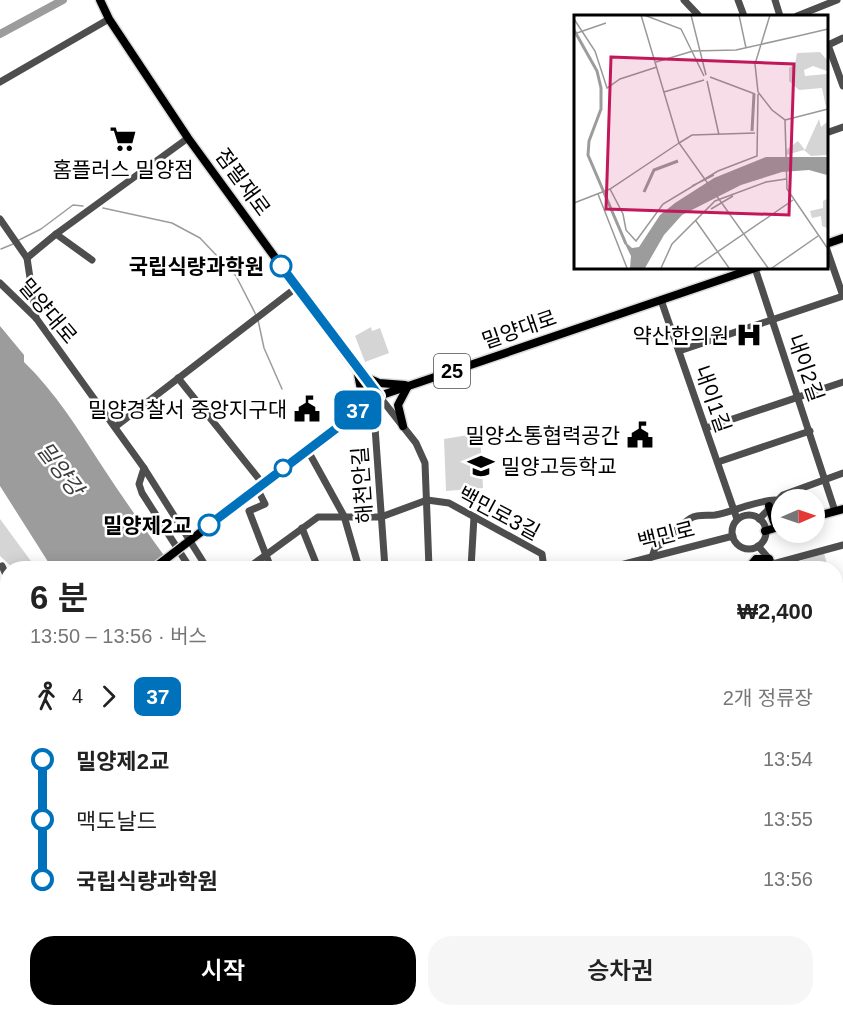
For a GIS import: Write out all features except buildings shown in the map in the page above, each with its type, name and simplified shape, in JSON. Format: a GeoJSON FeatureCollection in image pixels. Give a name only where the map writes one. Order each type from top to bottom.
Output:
{"type":"FeatureCollection","features":[{"type":"Feature","properties":{"kind":"main road","name":"점필재로"},"geometry":{"type":"LineString","coordinates":[[100,0],[107,15],[188,138],[376,398]]}},
{"type":"Feature","properties":{"kind":"main road"},"geometry":{"type":"LineString","coordinates":[[828,244],[843,238]]}},
{"type":"Feature","properties":{"kind":"main road","name":"밀양대로"},"geometry":{"type":"LineString","coordinates":[[188,542],[376,398],[756,268]]}},
{"type":"Feature","properties":{"kind":"main road","name":"점필재로"},"geometry":{"type":"LineString","coordinates":[[358,411],[362,395],[360,373]]}},
{"type":"Feature","properties":{"kind":"main road"},"geometry":{"type":"LineString","coordinates":[[360,373],[379,382],[409,386],[398,405],[403,426]]}},
{"type":"Feature","properties":{"kind":"main road"},"geometry":{"type":"LineString","coordinates":[[765,531],[771,529]]}},
{"type":"Feature","properties":{"kind":"main road"},"geometry":{"type":"LineString","coordinates":[[163,561],[188,542]]}},
{"type":"Feature","properties":{"kind":"street"},"geometry":{"type":"LineString","coordinates":[[684,0],[698,15]]}},
{"type":"Feature","properties":{"kind":"street"},"geometry":{"type":"LineString","coordinates":[[738,0],[744,15]]}},
{"type":"Feature","properties":{"kind":"street"},"geometry":{"type":"LineString","coordinates":[[775,0],[780,15]]}},
{"type":"Feature","properties":{"kind":"street"},"geometry":{"type":"LineString","coordinates":[[800,15],[837,0]]}},
{"type":"Feature","properties":{"kind":"street"},"geometry":{"type":"LineString","coordinates":[[0,82],[107,15]]}},
{"type":"Feature","properties":{"kind":"street"},"geometry":{"type":"LineString","coordinates":[[828,45],[843,38]]}},
{"type":"Feature","properties":{"kind":"street"},"geometry":{"type":"LineString","coordinates":[[828,48],[843,86]]}},
{"type":"Feature","properties":{"kind":"street"},"geometry":{"type":"LineString","coordinates":[[828,132],[843,127]]}},
{"type":"Feature","properties":{"kind":"street"},"geometry":{"type":"LineString","coordinates":[[27,258],[56,234],[188,138]]}},
{"type":"Feature","properties":{"kind":"street"},"geometry":{"type":"LineString","coordinates":[[0,219],[27,258],[36,318]]}},
{"type":"Feature","properties":{"kind":"street"},"geometry":{"type":"LineString","coordinates":[[56,234],[92,260]]}},
{"type":"Feature","properties":{"kind":"street"},"geometry":{"type":"LineString","coordinates":[[679,351],[843,296],[828,251]]}},
{"type":"Feature","properties":{"kind":"street","name":"내이2길"},"geometry":{"type":"LineString","coordinates":[[756,268],[826,479],[839,510]]}},
{"type":"Feature","properties":{"kind":"street","name":"밀양대로"},"geometry":{"type":"LineString","coordinates":[[0,283],[36,318],[144,468],[188,542]]}},
{"type":"Feature","properties":{"kind":"street"},"geometry":{"type":"LineString","coordinates":[[115,427],[297,287]]}},
{"type":"Feature","properties":{"kind":"street","name":"내이1길"},"geometry":{"type":"LineString","coordinates":[[661,300],[737,519]]}},
{"type":"Feature","properties":{"kind":"street"},"geometry":{"type":"LineString","coordinates":[[178,378],[260,486],[265,504],[249,511],[268,561]]}},
{"type":"Feature","properties":{"kind":"street"},"geometry":{"type":"LineString","coordinates":[[706,428],[843,382]]}},
{"type":"Feature","properties":{"kind":"street"},"geometry":{"type":"LineString","coordinates":[[376,398],[416,443],[425,463],[429,561]]}},
{"type":"Feature","properties":{"kind":"street","name":"해천안길"},"geometry":{"type":"LineString","coordinates":[[376,398],[384,561]]}},
{"type":"Feature","properties":{"kind":"street"},"geometry":{"type":"LineString","coordinates":[[718,462],[810,431]]}},
{"type":"Feature","properties":{"kind":"street"},"geometry":{"type":"LineString","coordinates":[[307,449],[344,516],[357,561]]}},
{"type":"Feature","properties":{"kind":"street"},"geometry":{"type":"LineString","coordinates":[[144,468],[139,484],[142,493],[186,561]]}},
{"type":"Feature","properties":{"kind":"street"},"geometry":{"type":"LineString","coordinates":[[804,489],[843,473]]}},
{"type":"Feature","properties":{"kind":"street"},"geometry":{"type":"LineString","coordinates":[[142,493],[146,488],[154,486]]}},
{"type":"Feature","properties":{"kind":"street"},"geometry":{"type":"LineString","coordinates":[[258,561],[318,517],[381,517],[427,500]]}},
{"type":"Feature","properties":{"kind":"street","name":"백민로3길"},"geometry":{"type":"LineString","coordinates":[[427,500],[449,503],[542,554],[543,561]]}},
{"type":"Feature","properties":{"kind":"street"},"geometry":{"type":"LineString","coordinates":[[652,557],[655,548],[670,540],[681,526],[694,516],[734,510],[759,501],[771,503]]}},
{"type":"Feature","properties":{"kind":"street"},"geometry":{"type":"LineString","coordinates":[[759,519],[771,504]]}},
{"type":"Feature","properties":{"kind":"street"},"geometry":{"type":"LineString","coordinates":[[752,561],[755,547],[765,531],[759,519],[747,515],[737,519],[732,528],[733,536],[742,547],[755,547],[770,561]]}},
{"type":"Feature","properties":{"kind":"street"},"geometry":{"type":"LineString","coordinates":[[471,561],[474,517]]}},
{"type":"Feature","properties":{"kind":"street"},"geometry":{"type":"LineString","coordinates":[[302,528],[315,561]]}},
{"type":"Feature","properties":{"kind":"street","name":"백민로"},"geometry":{"type":"LineString","coordinates":[[636,561],[733,536]]}},
{"type":"Feature","properties":{"kind":"street"},"geometry":{"type":"LineString","coordinates":[[188,542],[202,561]]}},
{"type":"Feature","properties":{"kind":"street"},"geometry":{"type":"LineString","coordinates":[[784,561],[843,544]]}},
{"type":"Feature","properties":{"kind":"shaded area"},"geometry":{"type":"Polygon","coordinates":[[[371,327],[372,331],[380,328],[389,353],[365,362],[355,336],[371,327]]]}},
{"type":"Feature","properties":{"kind":"shaded area"},"geometry":{"type":"Polygon","coordinates":[[[480,433],[483,488],[446,491],[444,439],[480,433]]]}},
{"type":"Feature","properties":{"kind":"shaded area"},"geometry":{"type":"Polygon","coordinates":[[[0,519],[31,561],[5,561],[0,556],[0,519]]]}},
{"type":"Feature","properties":{"kind":"shaded area"},"geometry":{"type":"Polygon","coordinates":[[[824,553],[826,561],[800,561],[824,553]]]}},
{"type":"Feature","properties":{"kind":"water","name":"밀양강"},"geometry":{"type":"Polygon","coordinates":[[[0,326],[24,355],[24,362],[66,412],[168,561],[48,561],[0,486],[0,326]]]}},
{"type":"Feature","properties":{"kind":"waterway"},"geometry":{"type":"LineString","coordinates":[[0,34],[63,0]]}},
{"type":"Feature","properties":{"kind":"waterway"},"geometry":{"type":"LineString","coordinates":[[19,240],[41,229],[73,205],[83,206]]}},
{"type":"Feature","properties":{"kind":"waterway"},"geometry":{"type":"LineString","coordinates":[[103,208],[172,223],[200,238],[236,276],[256,315]]}},
{"type":"Feature","properties":{"kind":"waterway"},"geometry":{"type":"LineString","coordinates":[[1,249],[13,244]]}},
{"type":"Feature","properties":{"kind":"waterway"},"geometry":{"type":"LineString","coordinates":[[258,320],[264,348],[282,389]]}},
{"type":"Feature","properties":{"kind":"bus line","name":"37"},"geometry":{"type":"LineString","coordinates":[[209,525],[379,396],[357,370],[281,266]]}},
{"type":"Feature","properties":{"kind":"place","name":"홈플러스 밀양점"},"geometry":{"type":"Point","coordinates":[123,139]}},
{"type":"Feature","properties":{"kind":"place","name":"국립식량과학원"},"geometry":{"type":"Point","coordinates":[281,266]}},
{"type":"Feature","properties":{"kind":"place","name":"약산한의원"},"geometry":{"type":"Point","coordinates":[749,335]}},
{"type":"Feature","properties":{"kind":"place","name":"밀양경찰서 중앙지구대"},"geometry":{"type":"Point","coordinates":[307,409]}},
{"type":"Feature","properties":{"kind":"place","name":"밀양소통협력공간"},"geometry":{"type":"Point","coordinates":[640,435]}},
{"type":"Feature","properties":{"kind":"place","name":"밀양고등학교"},"geometry":{"type":"Point","coordinates":[481,466]}},
{"type":"Feature","properties":{"kind":"place","name":"밀양제2교"},"geometry":{"type":"Point","coordinates":[209,525]}}]}
